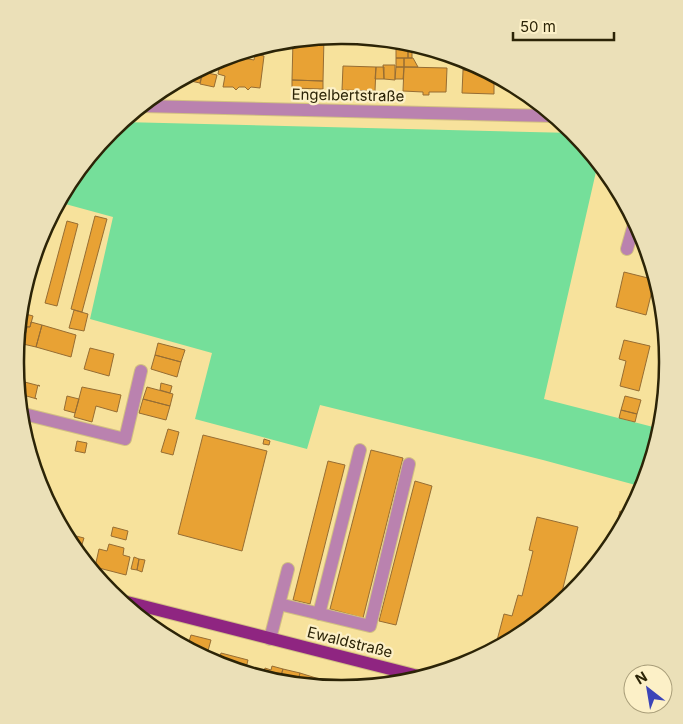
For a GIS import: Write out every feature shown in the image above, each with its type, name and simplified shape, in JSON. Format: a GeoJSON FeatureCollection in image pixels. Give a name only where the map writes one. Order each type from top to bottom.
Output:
{"type":"FeatureCollection","features":[{"type":"Feature","properties":{"kind":"main road","name":"Ewaldstraße"},"geometry":{"type":"LineString","coordinates":[[136,605],[406,673]]}},
{"type":"Feature","properties":{"kind":"street","name":"Engelbertstraße"},"geometry":{"type":"LineString","coordinates":[[153,106],[542,116]]}},
{"type":"Feature","properties":{"kind":"street"},"geometry":{"type":"LineString","coordinates":[[627,249],[632,233]]}},
{"type":"Feature","properties":{"kind":"street"},"geometry":{"type":"LineString","coordinates":[[28,415],[125,439],[141,371]]}},
{"type":"Feature","properties":{"kind":"street"},"geometry":{"type":"LineString","coordinates":[[319,614],[360,450]]}},
{"type":"Feature","properties":{"kind":"street"},"geometry":{"type":"LineString","coordinates":[[279,604],[370,626],[409,464]]}},
{"type":"Feature","properties":{"kind":"street"},"geometry":{"type":"LineString","coordinates":[[270,640],[288,569]]}},
{"type":"Feature","properties":{"kind":"green space"},"geometry":{"type":"Polygon","coordinates":[[[133,122],[561,133],[596,172],[544,399],[652,427],[635,485],[320,405],[307,449],[195,419],[212,353],[90,319],[113,217],[65,204],[77,185],[103,152],[133,122]]]}},
{"type":"Feature","properties":{"kind":"building"},"geometry":{"type":"Polygon","coordinates":[[[324,45],[323,81],[292,80],[293,48],[324,45]]]}},
{"type":"Feature","properties":{"kind":"building"},"geometry":{"type":"Polygon","coordinates":[[[396,49],[408,51],[408,58],[396,58],[396,49]]]}},
{"type":"Feature","properties":{"kind":"building"},"geometry":{"type":"Polygon","coordinates":[[[408,51],[412,52],[412,58],[408,58],[408,51]]]}},
{"type":"Feature","properties":{"kind":"building"},"geometry":{"type":"Polygon","coordinates":[[[259,55],[264,56],[260,88],[251,87],[248,90],[245,87],[239,87],[236,90],[233,87],[223,87],[225,76],[218,74],[220,68],[247,59],[254,60],[255,56],[259,55]]]}},
{"type":"Feature","properties":{"kind":"building"},"geometry":{"type":"Polygon","coordinates":[[[396,58],[404,58],[404,67],[396,67],[396,58]]]}},
{"type":"Feature","properties":{"kind":"building"},"geometry":{"type":"Polygon","coordinates":[[[404,58],[413,58],[418,67],[404,67],[404,58]]]}},
{"type":"Feature","properties":{"kind":"building"},"geometry":{"type":"Polygon","coordinates":[[[383,65],[395,65],[395,80],[384,79],[383,65]]]}},
{"type":"Feature","properties":{"kind":"building"},"geometry":{"type":"Polygon","coordinates":[[[343,66],[376,67],[375,91],[342,90],[343,66]]]}},
{"type":"Feature","properties":{"kind":"building"},"geometry":{"type":"Polygon","coordinates":[[[376,67],[384,67],[384,79],[375,79],[376,67]]]}},
{"type":"Feature","properties":{"kind":"building"},"geometry":{"type":"Polygon","coordinates":[[[396,67],[404,67],[403,79],[395,79],[396,67]]]}},
{"type":"Feature","properties":{"kind":"building"},"geometry":{"type":"Polygon","coordinates":[[[404,67],[447,68],[446,92],[429,92],[429,95],[423,95],[423,92],[403,91],[404,67]]]}},
{"type":"Feature","properties":{"kind":"building"},"geometry":{"type":"Polygon","coordinates":[[[463,70],[468,70],[494,84],[494,94],[462,93],[463,70]]]}},
{"type":"Feature","properties":{"kind":"building"},"geometry":{"type":"Polygon","coordinates":[[[209,73],[217,75],[214,87],[200,84],[202,77],[209,73]]]}},
{"type":"Feature","properties":{"kind":"building"},"geometry":{"type":"Polygon","coordinates":[[[201,77],[200,83],[193,82],[201,77]]]}},
{"type":"Feature","properties":{"kind":"building"},"geometry":{"type":"Polygon","coordinates":[[[292,80],[323,81],[323,89],[292,88],[292,80]]]}},
{"type":"Feature","properties":{"kind":"building"},"geometry":{"type":"Polygon","coordinates":[[[95,216],[107,219],[82,312],[71,309],[95,216]]]}},
{"type":"Feature","properties":{"kind":"building"},"geometry":{"type":"Polygon","coordinates":[[[67,221],[78,224],[57,306],[45,303],[67,221]]]}},
{"type":"Feature","properties":{"kind":"building"},"geometry":{"type":"Polygon","coordinates":[[[624,272],[647,278],[651,294],[646,315],[616,307],[624,272]]]}},
{"type":"Feature","properties":{"kind":"building"},"geometry":{"type":"Polygon","coordinates":[[[74,310],[88,314],[84,331],[69,328],[74,310]]]}},
{"type":"Feature","properties":{"kind":"building"},"geometry":{"type":"Polygon","coordinates":[[[27,314],[33,316],[30,327],[25,326],[27,314]]]}},
{"type":"Feature","properties":{"kind":"building"},"geometry":{"type":"Polygon","coordinates":[[[31,322],[42,325],[36,347],[24,344],[27,327],[30,327],[31,322]]]}},
{"type":"Feature","properties":{"kind":"building"},"geometry":{"type":"Polygon","coordinates":[[[42,325],[76,335],[71,357],[36,347],[42,325]]]}},
{"type":"Feature","properties":{"kind":"building"},"geometry":{"type":"Polygon","coordinates":[[[624,340],[650,346],[639,391],[620,386],[626,361],[619,359],[624,340]]]}},
{"type":"Feature","properties":{"kind":"building"},"geometry":{"type":"Polygon","coordinates":[[[158,343],[185,350],[181,362],[155,355],[158,343]]]}},
{"type":"Feature","properties":{"kind":"building"},"geometry":{"type":"Polygon","coordinates":[[[90,348],[114,354],[109,376],[84,369],[90,348]]]}},
{"type":"Feature","properties":{"kind":"building"},"geometry":{"type":"Polygon","coordinates":[[[155,355],[181,362],[177,377],[151,369],[155,355]]]}},
{"type":"Feature","properties":{"kind":"building"},"geometry":{"type":"Polygon","coordinates":[[[24,382],[38,385],[35,398],[37,399],[25,396],[24,382]]]}},
{"type":"Feature","properties":{"kind":"building"},"geometry":{"type":"Polygon","coordinates":[[[161,383],[172,386],[170,393],[160,390],[161,383]]]}},
{"type":"Feature","properties":{"kind":"building"},"geometry":{"type":"Polygon","coordinates":[[[82,387],[121,395],[117,412],[96,406],[92,422],[74,417],[82,387]]]}},
{"type":"Feature","properties":{"kind":"building"},"geometry":{"type":"Polygon","coordinates":[[[147,387],[173,394],[170,406],[143,399],[147,387]]]}},
{"type":"Feature","properties":{"kind":"building"},"geometry":{"type":"Polygon","coordinates":[[[67,396],[79,399],[75,413],[64,410],[67,396]]]}},
{"type":"Feature","properties":{"kind":"building"},"geometry":{"type":"Polygon","coordinates":[[[625,396],[641,400],[637,414],[621,410],[625,396]]]}},
{"type":"Feature","properties":{"kind":"building"},"geometry":{"type":"Polygon","coordinates":[[[143,399],[170,406],[166,420],[139,413],[143,399]]]}},
{"type":"Feature","properties":{"kind":"building"},"geometry":{"type":"Polygon","coordinates":[[[621,410],[637,414],[635,422],[619,418],[621,410]]]}},
{"type":"Feature","properties":{"kind":"building"},"geometry":{"type":"Polygon","coordinates":[[[168,429],[179,432],[173,455],[161,452],[168,429]]]}},
{"type":"Feature","properties":{"kind":"building"},"geometry":{"type":"Polygon","coordinates":[[[203,435],[267,451],[242,551],[178,534],[203,435]]]}},
{"type":"Feature","properties":{"kind":"building"},"geometry":{"type":"Polygon","coordinates":[[[264,439],[270,441],[269,445],[263,444],[264,439]]]}},
{"type":"Feature","properties":{"kind":"building"},"geometry":{"type":"Polygon","coordinates":[[[77,441],[87,443],[85,453],[75,451],[77,441]]]}},
{"type":"Feature","properties":{"kind":"building"},"geometry":{"type":"Polygon","coordinates":[[[371,450],[403,458],[363,618],[330,609],[371,450]]]}},
{"type":"Feature","properties":{"kind":"building"},"geometry":{"type":"Polygon","coordinates":[[[328,461],[345,465],[310,604],[293,600],[328,461]]]}},
{"type":"Feature","properties":{"kind":"building"},"geometry":{"type":"Polygon","coordinates":[[[415,481],[432,486],[396,625],[379,621],[415,481]]]}},
{"type":"Feature","properties":{"kind":"building"},"geometry":{"type":"Polygon","coordinates":[[[537,517],[578,527],[562,590],[535,614],[498,638],[504,614],[512,616],[518,595],[522,596],[533,551],[529,550],[537,517]]]}},
{"type":"Feature","properties":{"kind":"building"},"geometry":{"type":"Polygon","coordinates":[[[113,527],[128,531],[126,540],[111,536],[113,527]]]}},
{"type":"Feature","properties":{"kind":"building"},"geometry":{"type":"Polygon","coordinates":[[[75,536],[84,538],[82,545],[75,536]]]}},
{"type":"Feature","properties":{"kind":"building"},"geometry":{"type":"Polygon","coordinates":[[[109,544],[124,548],[123,555],[130,557],[126,575],[100,568],[96,563],[99,549],[107,551],[109,544]]]}},
{"type":"Feature","properties":{"kind":"building"},"geometry":{"type":"Polygon","coordinates":[[[134,557],[139,559],[137,570],[131,569],[134,557]]]}},
{"type":"Feature","properties":{"kind":"building"},"geometry":{"type":"Polygon","coordinates":[[[139,559],[145,560],[142,572],[137,570],[139,559]]]}},
{"type":"Feature","properties":{"kind":"building"},"geometry":{"type":"Polygon","coordinates":[[[191,635],[211,640],[208,650],[189,641],[191,635]]]}},
{"type":"Feature","properties":{"kind":"building"},"geometry":{"type":"Polygon","coordinates":[[[221,653],[248,660],[247,665],[220,656],[221,653]]]}},
{"type":"Feature","properties":{"kind":"building"},"geometry":{"type":"Polygon","coordinates":[[[272,666],[283,669],[281,674],[264,670],[265,668],[271,670],[272,666]]]}},
{"type":"Feature","properties":{"kind":"building"},"geometry":{"type":"Polygon","coordinates":[[[283,669],[300,673],[299,677],[281,674],[283,669]]]}},
{"type":"Feature","properties":{"kind":"building"},"geometry":{"type":"Polygon","coordinates":[[[300,673],[316,678],[316,679],[299,677],[300,673]]]}}]}
